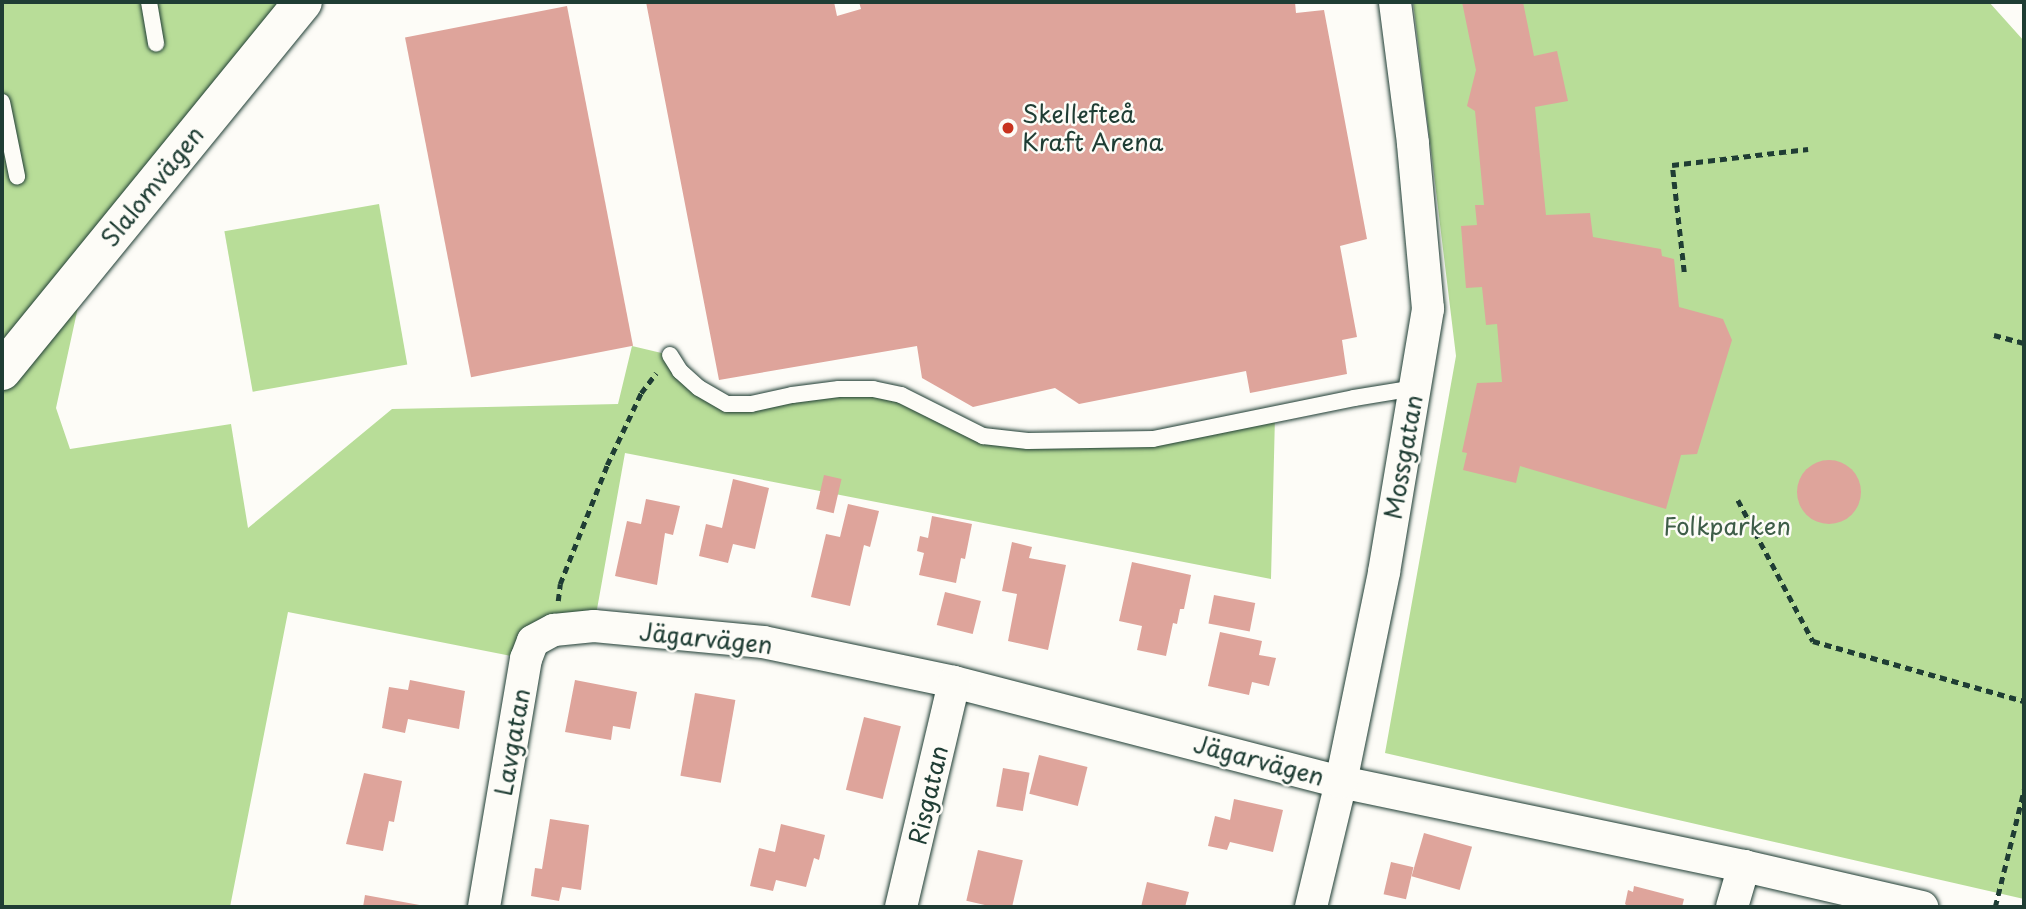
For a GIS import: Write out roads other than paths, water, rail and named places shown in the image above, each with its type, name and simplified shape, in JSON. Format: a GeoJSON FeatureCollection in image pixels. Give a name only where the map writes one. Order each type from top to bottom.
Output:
{"type":"FeatureCollection","features":[{"type":"Feature","properties":{"kind":"street","name":"Slalomvägen"},"geometry":{"type":"LineString","coordinates":[[2,372],[303,2]]}},
{"type":"Feature","properties":{"kind":"street","name":"Mossgatan"},"geometry":{"type":"LineString","coordinates":[[1311,907],[1341,782],[1384,572],[1429,309],[1413,143],[1395,2]]}},
{"type":"Feature","properties":{"kind":"street","name":"Jägarvägen"},"geometry":{"type":"LineString","coordinates":[[594,626],[763,642],[954,682],[1341,782],[1744,866],[1922,907]]}},
{"type":"Feature","properties":{"kind":"street","name":"Lavgatan"},"geometry":{"type":"LineString","coordinates":[[484,907],[526,659],[533,641],[554,630],[594,626]]}},
{"type":"Feature","properties":{"kind":"street","name":"Risgatan"},"geometry":{"type":"LineString","coordinates":[[901,907],[954,682]]}},
{"type":"Feature","properties":{"kind":"street"},"geometry":{"type":"LineString","coordinates":[[1732,907],[1744,866]]}},
{"type":"Feature","properties":{"kind":"lane"},"geometry":{"type":"LineString","coordinates":[[149,2],[156,43]]}},
{"type":"Feature","properties":{"kind":"lane"},"geometry":{"type":"LineString","coordinates":[[2,102],[17,176]]}},
{"type":"Feature","properties":{"kind":"lane"},"geometry":{"type":"LineString","coordinates":[[670,355],[680,371],[699,388],[727,404],[751,404],[839,389],[873,389],[901,395],[983,436],[1028,441],[1153,439],[1415,388]]}},
{"type":"Feature","properties":{"kind":"place","name":"Skellefteå Kraft Arena"},"geometry":{"type":"Point","coordinates":[1008,128]}},
{"type":"Feature","properties":{"kind":"park label","name":"Folkparken"},"geometry":{"type":"Point","coordinates":[1727,526]}}]}
